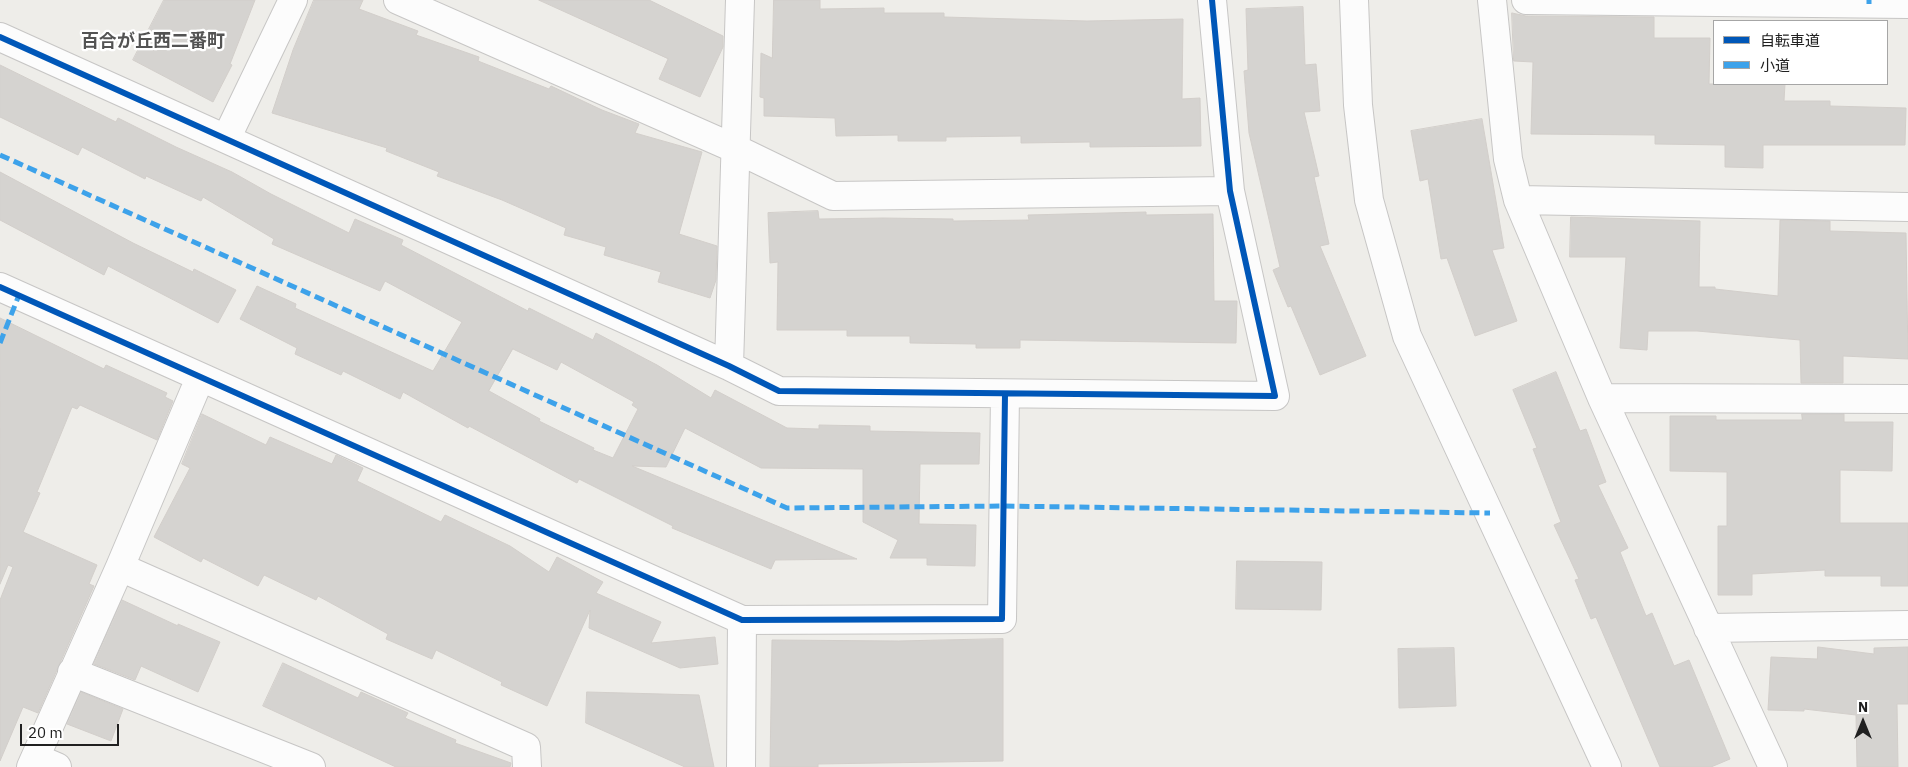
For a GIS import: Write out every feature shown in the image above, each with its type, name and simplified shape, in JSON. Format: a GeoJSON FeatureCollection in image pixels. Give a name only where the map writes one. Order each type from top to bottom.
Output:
{"type":"FeatureCollection","features":[{"type":"Feature","properties":{"kind":"street"},"geometry":{"type":"LineString","coordinates":[[226,139],[293,0]]}},
{"type":"Feature","properties":{"kind":"street"},"geometry":{"type":"LineString","coordinates":[[398,0],[736,149],[833,196],[1230,191]]}},
{"type":"Feature","properties":{"kind":"street"},"geometry":{"type":"LineString","coordinates":[[729,366],[740,0]]}},
{"type":"Feature","properties":{"kind":"street"},"geometry":{"type":"LineString","coordinates":[[0,37],[729,366],[780,391],[1275,396],[1230,191],[1212,0]]}},
{"type":"Feature","properties":{"kind":"street"},"geometry":{"type":"LineString","coordinates":[[1354,0],[1358,105],[1369,200],[1408,336],[1607,767]]}},
{"type":"Feature","properties":{"kind":"street"},"geometry":{"type":"LineString","coordinates":[[1492,0],[1508,159],[1518,200],[1602,398],[1773,767]]}},
{"type":"Feature","properties":{"kind":"street"},"geometry":{"type":"LineString","coordinates":[[1526,0],[1908,4]]}},
{"type":"Feature","properties":{"kind":"street"},"geometry":{"type":"LineString","coordinates":[[1518,200],[1908,206]]}},
{"type":"Feature","properties":{"kind":"street"},"geometry":{"type":"LineString","coordinates":[[0,287],[742,620],[1002,619],[1005,394]]}},
{"type":"Feature","properties":{"kind":"street"},"geometry":{"type":"LineString","coordinates":[[41,764],[72,672],[120,567],[200,378]]}},
{"type":"Feature","properties":{"kind":"street"},"geometry":{"type":"LineString","coordinates":[[1602,398],[1908,399]]}},
{"type":"Feature","properties":{"kind":"street"},"geometry":{"type":"LineString","coordinates":[[120,567],[526,747],[527,767]]}},
{"type":"Feature","properties":{"kind":"street"},"geometry":{"type":"LineString","coordinates":[[741,767],[742,620]]}},
{"type":"Feature","properties":{"kind":"street"},"geometry":{"type":"LineString","coordinates":[[1708,628],[1908,625]]}},
{"type":"Feature","properties":{"kind":"street"},"geometry":{"type":"LineString","coordinates":[[72,672],[311,767]]}},
{"type":"Feature","properties":{"kind":"building"},"geometry":{"type":"Polygon","coordinates":[[[164,0],[255,0],[230,64],[232,65],[213,102],[133,60],[164,0]]]}},
{"type":"Feature","properties":{"kind":"building"},"geometry":{"type":"Polygon","coordinates":[[[314,0],[363,0],[359,9],[418,31],[416,35],[479,57],[478,61],[549,89],[551,86],[602,110],[639,124],[635,133],[702,152],[679,234],[717,246],[716,280],[710,298],[658,282],[661,272],[604,255],[606,247],[564,235],[566,228],[502,200],[437,176],[439,172],[386,151],[387,148],[272,113],[293,50],[314,0]]]}},
{"type":"Feature","properties":{"kind":"building"},"geometry":{"type":"Polygon","coordinates":[[[539,0],[649,0],[723,36],[723,47],[700,97],[659,79],[668,59],[539,0]]]}},
{"type":"Feature","properties":{"kind":"building"},"geometry":{"type":"Polygon","coordinates":[[[774,0],[820,0],[820,9],[884,8],[884,13],[944,13],[944,17],[1087,21],[1183,19],[1182,99],[1200,98],[1201,146],[1090,147],[1090,142],[1021,143],[1021,136],[946,137],[946,141],[898,141],[898,135],[836,136],[835,118],[764,116],[764,98],[760,97],[761,53],[772,58],[774,0]]]}},
{"type":"Feature","properties":{"kind":"building"},"geometry":{"type":"Polygon","coordinates":[[[1303,7],[1305,65],[1316,64],[1320,111],[1304,112],[1319,176],[1314,177],[1329,244],[1320,246],[1366,356],[1320,375],[1291,306],[1288,307],[1273,270],[1280,267],[1249,133],[1244,71],[1248,70],[1246,9],[1303,7]]]}},
{"type":"Feature","properties":{"kind":"building"},"geometry":{"type":"Polygon","coordinates":[[[1512,13],[1526,16],[1654,17],[1654,38],[1710,38],[1709,84],[1785,85],[1784,101],[1830,101],[1830,106],[1906,108],[1905,145],[1763,145],[1763,168],[1725,167],[1725,145],[1655,144],[1655,135],[1531,134],[1533,62],[1514,61],[1512,13]]]}},
{"type":"Feature","properties":{"kind":"building"},"geometry":{"type":"Polygon","coordinates":[[[0,65],[116,122],[118,118],[232,172],[349,233],[355,219],[403,240],[401,245],[528,311],[529,308],[593,340],[596,333],[657,365],[711,398],[715,390],[787,428],[819,429],[819,425],[870,426],[870,431],[980,433],[979,464],[920,464],[919,524],[976,525],[975,566],[927,565],[927,558],[890,558],[898,540],[863,522],[863,469],[761,468],[685,428],[666,467],[632,466],[857,559],[775,560],[771,569],[672,528],[673,526],[579,479],[577,483],[469,426],[468,428],[403,392],[400,399],[343,371],[341,375],[295,354],[297,348],[240,319],[257,286],[296,304],[295,308],[433,371],[462,322],[385,281],[380,291],[272,244],[274,239],[203,197],[201,201],[146,176],[145,179],[82,147],[78,155],[0,117],[0,65]],[[513,349],[489,391],[540,419],[539,421],[594,448],[593,450],[613,458],[638,409],[632,405],[634,402],[561,362],[557,370],[513,349]]]}},
{"type":"Feature","properties":{"kind":"building"},"geometry":{"type":"Polygon","coordinates":[[[1482,119],[1504,248],[1492,250],[1517,321],[1475,336],[1447,258],[1441,259],[1428,179],[1420,181],[1411,131],[1482,119]]]}},
{"type":"Feature","properties":{"kind":"building"},"geometry":{"type":"Polygon","coordinates":[[[0,172],[133,243],[193,272],[194,269],[236,290],[218,323],[108,266],[104,275],[0,220],[0,172]]]}},
{"type":"Feature","properties":{"kind":"building"},"geometry":{"type":"Polygon","coordinates":[[[818,211],[819,219],[953,219],[953,221],[1029,220],[1028,215],[1146,212],[1146,215],[1213,214],[1214,301],[1237,301],[1236,343],[1020,340],[1020,348],[976,348],[976,344],[910,343],[910,336],[847,336],[847,330],[777,330],[778,262],[770,263],[768,213],[818,211]]]}},
{"type":"Feature","properties":{"kind":"building"},"geometry":{"type":"Polygon","coordinates":[[[1571,217],[1700,221],[1699,287],[1715,287],[1715,289],[1778,296],[1780,220],[1830,221],[1830,231],[1906,233],[1908,359],[1843,356],[1843,383],[1801,383],[1800,340],[1697,331],[1648,331],[1647,350],[1620,348],[1626,257],[1570,257],[1571,217]]]}},
{"type":"Feature","properties":{"kind":"building"},"geometry":{"type":"Polygon","coordinates":[[[0,318],[104,369],[106,365],[167,393],[165,397],[173,401],[157,440],[80,405],[77,409],[72,407],[37,492],[40,493],[23,532],[97,565],[89,584],[94,586],[38,713],[23,707],[0,761],[0,600],[13,567],[8,565],[0,584],[0,318]]]}},
{"type":"Feature","properties":{"kind":"building"},"geometry":{"type":"Polygon","coordinates":[[[1556,372],[1580,431],[1586,429],[1606,482],[1598,485],[1628,548],[1620,552],[1646,616],[1652,613],[1674,666],[1689,660],[1730,759],[1711,767],[1660,767],[1596,617],[1591,619],[1575,580],[1579,579],[1554,525],[1561,522],[1533,449],[1537,448],[1513,390],[1556,372]]]}},
{"type":"Feature","properties":{"kind":"building"},"geometry":{"type":"Polygon","coordinates":[[[202,414],[266,445],[270,437],[332,464],[336,455],[363,468],[357,481],[441,522],[445,515],[510,546],[549,572],[557,557],[603,582],[596,593],[661,622],[651,643],[715,637],[718,664],[680,668],[589,628],[590,610],[547,706],[501,685],[502,682],[436,650],[432,659],[386,639],[388,634],[318,596],[316,600],[264,575],[258,586],[203,558],[201,562],[154,537],[190,468],[182,464],[202,414]]]}},
{"type":"Feature","properties":{"kind":"building"},"geometry":{"type":"Polygon","coordinates":[[[1802,414],[1844,414],[1844,422],[1893,422],[1892,471],[1840,470],[1840,523],[1908,523],[1908,586],[1881,586],[1881,576],[1825,576],[1825,570],[1752,574],[1752,595],[1718,595],[1718,526],[1727,526],[1727,472],[1670,471],[1670,416],[1716,416],[1716,420],[1802,420],[1802,414]]]}},
{"type":"Feature","properties":{"kind":"building"},"geometry":{"type":"Polygon","coordinates":[[[1237,561],[1322,562],[1321,610],[1236,609],[1237,561]]]}},
{"type":"Feature","properties":{"kind":"building"},"geometry":{"type":"Polygon","coordinates":[[[122,600],[178,626],[178,624],[220,642],[198,692],[141,666],[135,680],[94,664],[122,600]]]}},
{"type":"Feature","properties":{"kind":"building"},"geometry":{"type":"Polygon","coordinates":[[[1003,639],[1003,761],[818,764],[818,767],[770,767],[772,640],[898,641],[1003,639]]]}},
{"type":"Feature","properties":{"kind":"building"},"geometry":{"type":"Polygon","coordinates":[[[1818,647],[1874,654],[1874,648],[1908,647],[1908,704],[1897,704],[1898,767],[1857,767],[1856,715],[1804,709],[1804,711],[1768,710],[1771,657],[1817,659],[1818,647]]]}},
{"type":"Feature","properties":{"kind":"building"},"geometry":{"type":"Polygon","coordinates":[[[1454,648],[1456,706],[1399,708],[1398,649],[1454,648]]]}},
{"type":"Feature","properties":{"kind":"building"},"geometry":{"type":"Polygon","coordinates":[[[283,663],[358,698],[361,692],[408,713],[405,718],[456,740],[455,743],[511,763],[510,767],[396,767],[263,706],[283,663]]]}},
{"type":"Feature","properties":{"kind":"building"},"geometry":{"type":"Polygon","coordinates":[[[81,692],[123,709],[111,741],[67,724],[81,692]]]}},
{"type":"Feature","properties":{"kind":"building"},"geometry":{"type":"Polygon","coordinates":[[[587,692],[699,695],[714,767],[685,767],[586,723],[587,692]]]}},
{"type":"Feature","properties":{"kind":"marked path"},"geometry":{"type":"LineString","coordinates":[[0,155],[787,508],[1003,506],[1490,513]]}},
{"type":"Feature","properties":{"kind":"marked path"},"geometry":{"type":"LineString","coordinates":[[0,343],[19,295]]}},
{"type":"Feature","properties":{"kind":"cycle path"},"geometry":{"type":"LineString","coordinates":[[0,37],[729,366],[779,391],[1275,396],[1230,191],[1212,0]]}},
{"type":"Feature","properties":{"kind":"cycle path"},"geometry":{"type":"LineString","coordinates":[[0,287],[742,620],[1002,619],[1005,394]]}},
{"type":"Feature","properties":{"kind":"district","name":"百合が丘西二番町"},"geometry":{"type":"Point","coordinates":[153,42]}}]}
